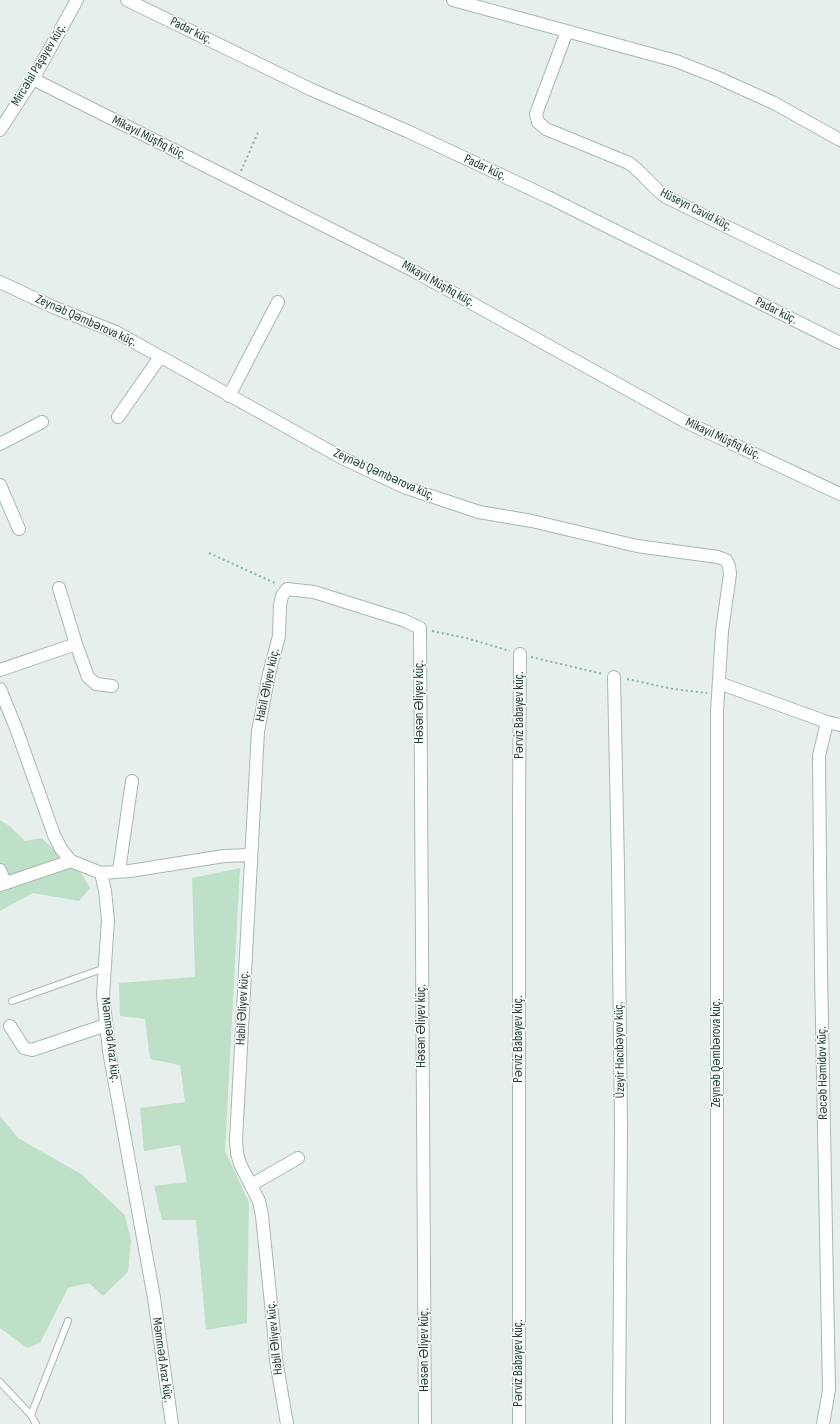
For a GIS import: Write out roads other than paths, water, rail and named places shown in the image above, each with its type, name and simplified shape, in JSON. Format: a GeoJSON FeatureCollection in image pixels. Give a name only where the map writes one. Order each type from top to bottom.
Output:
{"type":"FeatureCollection","features":[{"type":"Feature","properties":{"kind":"street","name":"Mircəlal Paşayev küç."},"geometry":{"type":"LineString","coordinates":[[0,129],[33,79],[77,0]]}},
{"type":"Feature","properties":{"kind":"street","name":"Padar küç."},"geometry":{"type":"LineString","coordinates":[[127,0],[310,89],[407,131],[548,197],[840,342]]}},
{"type":"Feature","properties":{"kind":"street"},"geometry":{"type":"LineString","coordinates":[[454,0],[676,61],[774,103],[840,140]]}},
{"type":"Feature","properties":{"kind":"street","name":"Hüseyn Cavid küç."},"geometry":{"type":"LineString","coordinates":[[567,31],[536,114],[538,122],[546,129],[628,163],[638,169],[656,189],[666,197],[840,282]]}},
{"type":"Feature","properties":{"kind":"street","name":"Mikayıl Müşfiq küç."},"geometry":{"type":"LineString","coordinates":[[33,79],[412,270],[686,422],[840,494]]}},
{"type":"Feature","properties":{"kind":"street","name":"Zeynəb Qəmbərova küç."},"geometry":{"type":"LineString","coordinates":[[1,286],[116,332],[344,459],[404,487],[479,512],[532,522],[638,546],[718,557],[726,560],[729,566],[730,574],[722,631],[717,712],[717,1424]]}},
{"type":"Feature","properties":{"kind":"street"},"geometry":{"type":"LineString","coordinates":[[229,396],[278,302]]}},
{"type":"Feature","properties":{"kind":"street"},"geometry":{"type":"LineString","coordinates":[[118,417],[160,357]]}},
{"type":"Feature","properties":{"kind":"street"},"geometry":{"type":"LineString","coordinates":[[0,444],[42,422]]}},
{"type":"Feature","properties":{"kind":"street"},"geometry":{"type":"LineString","coordinates":[[0,485],[20,529]]}},
{"type":"Feature","properties":{"kind":"street"},"geometry":{"type":"LineString","coordinates":[[59,588],[88,677],[96,684],[112,686]]}},
{"type":"Feature","properties":{"kind":"street","name":"Habil Əliyev küç."},"geometry":{"type":"LineString","coordinates":[[287,1424],[276,1360],[262,1216],[259,1201],[240,1164],[236,1140],[258,731],[269,674],[279,636],[280,606],[282,596],[287,589],[314,592],[403,620],[420,628]]}},
{"type":"Feature","properties":{"kind":"street","name":"Həsən Əliyev küç."},"geometry":{"type":"LineString","coordinates":[[420,628],[425,1424]]}},
{"type":"Feature","properties":{"kind":"street"},"geometry":{"type":"LineString","coordinates":[[0,670],[76,644]]}},
{"type":"Feature","properties":{"kind":"street","name":"Pərviz Babayev küç."},"geometry":{"type":"LineString","coordinates":[[519,1424],[520,654]]}},
{"type":"Feature","properties":{"kind":"street","name":"Üzeyir Hacıbəyov küç."},"geometry":{"type":"LineString","coordinates":[[614,677],[621,1120],[618,1424]]}},
{"type":"Feature","properties":{"kind":"street"},"geometry":{"type":"LineString","coordinates":[[718,688],[840,725]]}},
{"type":"Feature","properties":{"kind":"street"},"geometry":{"type":"LineString","coordinates":[[0,689],[16,728],[54,835],[61,849],[71,861],[101,873],[172,865],[224,856],[251,855]]}},
{"type":"Feature","properties":{"kind":"street","name":"Rəcəb Həmidov küç."},"geometry":{"type":"LineString","coordinates":[[823,1424],[829,1390],[821,972],[819,756],[827,722]]}},
{"type":"Feature","properties":{"kind":"street"},"geometry":{"type":"LineString","coordinates":[[119,871],[132,781]]}},
{"type":"Feature","properties":{"kind":"street"},"geometry":{"type":"LineString","coordinates":[[0,870],[3,884],[71,861]]}},
{"type":"Feature","properties":{"kind":"street","name":"Məmməd Araz küç."},"geometry":{"type":"LineString","coordinates":[[101,873],[105,891],[108,920],[103,994],[109,1051],[154,1298],[172,1424]]}},
{"type":"Feature","properties":{"kind":"street"},"geometry":{"type":"LineString","coordinates":[[10,1026],[24,1048],[32,1050],[106,1025]]}},
{"type":"Feature","properties":{"kind":"street"},"geometry":{"type":"LineString","coordinates":[[251,1185],[298,1158]]}},
{"type":"Feature","properties":{"kind":"lane"},"geometry":{"type":"LineString","coordinates":[[12,1001],[105,968]]}},
{"type":"Feature","properties":{"kind":"lane"},"geometry":{"type":"LineString","coordinates":[[31,1416],[68,1321]]}},
{"type":"Feature","properties":{"kind":"lane"},"geometry":{"type":"LineString","coordinates":[[0,1382],[31,1416],[36,1424]]}}]}
